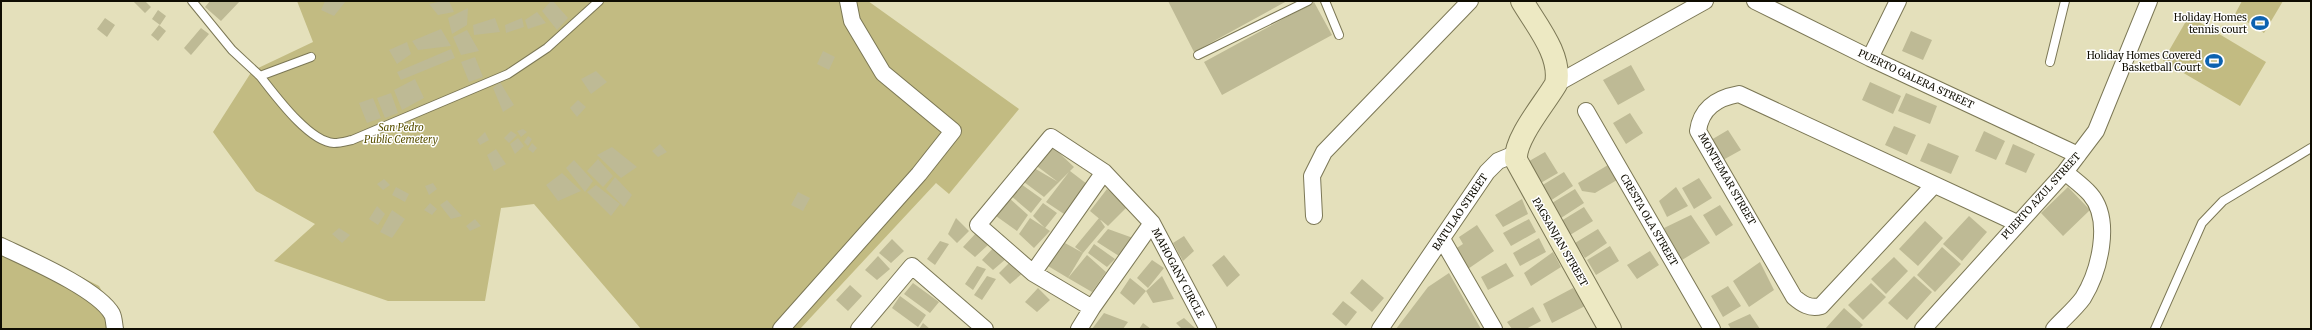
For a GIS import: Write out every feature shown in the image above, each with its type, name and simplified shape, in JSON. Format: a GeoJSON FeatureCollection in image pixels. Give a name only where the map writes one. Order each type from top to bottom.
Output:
{"type":"FeatureCollection","features":[{"type":"Feature","properties":{"kind":"street"},"geometry":{"type":"LineString","coordinates":[[781,329],[919,174],[953,131],[883,74],[852,22],[848,1]]}},
{"type":"Feature","properties":{"kind":"street"},"geometry":{"type":"LineString","coordinates":[[1314,216],[1312,176],[1317,162],[1324,152],[1470,1]]}},
{"type":"Feature","properties":{"kind":"street"},"geometry":{"type":"LineString","coordinates":[[1515,154],[1521,140],[1556,84],[1557,66],[1552,54],[1522,1]]}},
{"type":"Feature","properties":{"kind":"street"},"geometry":{"type":"LineString","coordinates":[[1556,84],[1705,1]]}},
{"type":"Feature","properties":{"kind":"street","name":"PUERTO GALERA STREET"},"geometry":{"type":"LineString","coordinates":[[1755,1],[1870,58],[2078,156]]}},
{"type":"Feature","properties":{"kind":"street"},"geometry":{"type":"LineString","coordinates":[[1870,58],[1898,1]]}},
{"type":"Feature","properties":{"kind":"street","name":"PUERTO AZUL STREET"},"geometry":{"type":"LineString","coordinates":[[1923,329],[2017,223],[2065,172],[2096,131],[2149,1]]}},
{"type":"Feature","properties":{"kind":"street","name":"MONTEMAR STREET"},"geometry":{"type":"LineString","coordinates":[[1933,186],[1821,306],[1814,308],[1794,297],[1698,131],[1700,121],[1704,110],[1729,96],[1739,94],[1933,186],[2017,223]]}},
{"type":"Feature","properties":{"kind":"street","name":"CRESTA OLA STREET"},"geometry":{"type":"LineString","coordinates":[[1586,111],[1712,329]]}},
{"type":"Feature","properties":{"kind":"street","name":"MAHOGANY CIRCLE"},"geometry":{"type":"LineString","coordinates":[[1033,273],[978,225],[1050,137],[1104,172],[1152,224],[1208,329]]}},
{"type":"Feature","properties":{"kind":"street","name":"BATULAO STREET"},"geometry":{"type":"LineString","coordinates":[[1380,329],[1487,172],[1498,162],[1515,154]]}},
{"type":"Feature","properties":{"kind":"street","name":"PAGSANJAN STREET"},"geometry":{"type":"LineString","coordinates":[[1515,154],[1518,166],[1524,178],[1610,329]]}},
{"type":"Feature","properties":{"kind":"street"},"geometry":{"type":"LineString","coordinates":[[1092,308],[1033,273],[1104,172]]}},
{"type":"Feature","properties":{"kind":"street"},"geometry":{"type":"LineString","coordinates":[[2054,329],[2082,299],[2095,274],[2102,242],[2100,215],[2091,195],[2065,172]]}},
{"type":"Feature","properties":{"kind":"street"},"geometry":{"type":"LineString","coordinates":[[1079,329],[1092,308],[1152,224]]}},
{"type":"Feature","properties":{"kind":"street"},"geometry":{"type":"LineString","coordinates":[[1442,239],[1494,329]]}},
{"type":"Feature","properties":{"kind":"street"},"geometry":{"type":"LineString","coordinates":[[1,246],[30,260],[95,296],[112,314],[115,329]]}},
{"type":"Feature","properties":{"kind":"street"},"geometry":{"type":"LineString","coordinates":[[859,329],[912,266],[980,327]]}},
{"type":"Feature","properties":{"kind":"lane"},"geometry":{"type":"LineString","coordinates":[[192,1],[232,50],[260,76],[281,103],[322,140],[334,143],[352,140],[508,74],[547,48],[599,1]]}},
{"type":"Feature","properties":{"kind":"lane"},"geometry":{"type":"LineString","coordinates":[[1198,55],[1308,1]]}},
{"type":"Feature","properties":{"kind":"lane"},"geometry":{"type":"LineString","coordinates":[[1324,1],[1339,35]]}},
{"type":"Feature","properties":{"kind":"lane"},"geometry":{"type":"LineString","coordinates":[[2050,62],[2065,1]]}},
{"type":"Feature","properties":{"kind":"lane"},"geometry":{"type":"LineString","coordinates":[[260,76],[311,57]]}},
{"type":"Feature","properties":{"kind":"lane"},"geometry":{"type":"LineString","coordinates":[[2155,329],[2202,223],[2211,212],[2223,201],[2311,148]]}},
{"type":"Feature","properties":{"kind":"green space","name":"San Pedro Public Cemetery"},"geometry":{"type":"Polygon","coordinates":[[[297,1],[868,1],[1019,109],[949,194],[936,183],[800,329],[641,329],[534,204],[501,208],[485,301],[388,301],[274,261],[315,224],[256,191],[213,132],[252,71],[313,42],[297,1]]]}},
{"type":"Feature","properties":{"kind":"green space","name":"Holiday Homes tennis court"},"geometry":{"type":"Polygon","coordinates":[[[2242,1],[2283,1],[2264,33],[2235,14],[2242,1]]]}},
{"type":"Feature","properties":{"kind":"green space","name":"Holiday Homes Covered Basketball Court"},"geometry":{"type":"Polygon","coordinates":[[[2189,16],[2266,62],[2240,106],[2163,61],[2189,16]]]}},
{"type":"Feature","properties":{"kind":"green space"},"geometry":{"type":"Polygon","coordinates":[[[1,236],[99,286],[124,329],[1,329],[1,236]]]}},
{"type":"Feature","properties":{"kind":"building"},"geometry":{"type":"Polygon","coordinates":[[[133,1],[145,1],[151,7],[145,13],[133,1]]]}},
{"type":"Feature","properties":{"kind":"building"},"geometry":{"type":"Polygon","coordinates":[[[210,1],[240,1],[221,21],[205,7],[210,1]]]}},
{"type":"Feature","properties":{"kind":"building"},"geometry":{"type":"Polygon","coordinates":[[[325,1],[346,1],[334,16],[321,10],[325,1]]]}},
{"type":"Feature","properties":{"kind":"building"},"geometry":{"type":"Polygon","coordinates":[[[449,1],[454,12],[438,15],[429,4],[449,1]]]}},
{"type":"Feature","properties":{"kind":"building"},"geometry":{"type":"Polygon","coordinates":[[[551,1],[553,1],[568,18],[557,30],[542,11],[551,1]]]}},
{"type":"Feature","properties":{"kind":"building"},"geometry":{"type":"Polygon","coordinates":[[[1168,1],[1287,1],[1194,52],[1168,1]]]}},
{"type":"Feature","properties":{"kind":"building"},"geometry":{"type":"Polygon","coordinates":[[[1314,2],[1332,35],[1222,95],[1204,62],[1314,2]]]}},
{"type":"Feature","properties":{"kind":"building"},"geometry":{"type":"Polygon","coordinates":[[[468,8],[467,25],[452,34],[448,18],[468,8]]]}},
{"type":"Feature","properties":{"kind":"building"},"geometry":{"type":"Polygon","coordinates":[[[158,10],[166,16],[160,25],[152,19],[158,10]]]}},
{"type":"Feature","properties":{"kind":"building"},"geometry":{"type":"Polygon","coordinates":[[[537,12],[546,23],[528,29],[525,20],[537,12]]]}},
{"type":"Feature","properties":{"kind":"building"},"geometry":{"type":"Polygon","coordinates":[[[105,18],[115,25],[107,37],[97,29],[105,18]]]}},
{"type":"Feature","properties":{"kind":"building"},"geometry":{"type":"Polygon","coordinates":[[[495,18],[500,32],[474,35],[473,25],[495,18]]]}},
{"type":"Feature","properties":{"kind":"building"},"geometry":{"type":"Polygon","coordinates":[[[522,18],[524,27],[506,33],[505,25],[522,18]]]}},
{"type":"Feature","properties":{"kind":"building"},"geometry":{"type":"Polygon","coordinates":[[[159,25],[166,31],[158,41],[151,35],[159,25]]]}},
{"type":"Feature","properties":{"kind":"building"},"geometry":{"type":"Polygon","coordinates":[[[201,28],[209,34],[191,55],[184,48],[201,28]]]}},
{"type":"Feature","properties":{"kind":"building"},"geometry":{"type":"Polygon","coordinates":[[[441,29],[451,46],[418,50],[412,41],[441,29]]]}},
{"type":"Feature","properties":{"kind":"building"},"geometry":{"type":"Polygon","coordinates":[[[467,30],[479,51],[461,55],[453,37],[467,30]]]}},
{"type":"Feature","properties":{"kind":"building"},"geometry":{"type":"Polygon","coordinates":[[[1911,31],[1932,40],[1923,60],[1902,51],[1911,31]]]}},
{"type":"Feature","properties":{"kind":"building"},"geometry":{"type":"Polygon","coordinates":[[[407,42],[411,54],[397,64],[389,50],[407,42]]]}},
{"type":"Feature","properties":{"kind":"building"},"geometry":{"type":"Polygon","coordinates":[[[451,49],[455,58],[401,80],[397,72],[451,49]]]}},
{"type":"Feature","properties":{"kind":"building"},"geometry":{"type":"Polygon","coordinates":[[[823,51],[835,57],[829,70],[817,64],[823,51]]]}},
{"type":"Feature","properties":{"kind":"building"},"geometry":{"type":"Polygon","coordinates":[[[475,57],[483,77],[469,82],[461,62],[475,57]]]}},
{"type":"Feature","properties":{"kind":"building"},"geometry":{"type":"Polygon","coordinates":[[[1631,65],[1645,90],[1618,105],[1603,80],[1631,65]]]}},
{"type":"Feature","properties":{"kind":"building"},"geometry":{"type":"Polygon","coordinates":[[[596,71],[607,82],[591,94],[581,79],[596,71]]]}},
{"type":"Feature","properties":{"kind":"building"},"geometry":{"type":"Polygon","coordinates":[[[415,79],[424,98],[402,110],[394,90],[415,79]]]}},
{"type":"Feature","properties":{"kind":"building"},"geometry":{"type":"Polygon","coordinates":[[[500,82],[514,105],[503,112],[493,88],[500,82]]]}},
{"type":"Feature","properties":{"kind":"building"},"geometry":{"type":"Polygon","coordinates":[[[1870,82],[1901,96],[1893,114],[1862,100],[1870,82]]]}},
{"type":"Feature","properties":{"kind":"building"},"geometry":{"type":"Polygon","coordinates":[[[391,93],[398,113],[385,118],[377,98],[391,93]]]}},
{"type":"Feature","properties":{"kind":"building"},"geometry":{"type":"Polygon","coordinates":[[[1906,93],[1937,106],[1930,124],[1898,111],[1906,93]]]}},
{"type":"Feature","properties":{"kind":"building"},"geometry":{"type":"Polygon","coordinates":[[[373,98],[381,118],[367,123],[359,103],[373,98]]]}},
{"type":"Feature","properties":{"kind":"building"},"geometry":{"type":"Polygon","coordinates":[[[578,100],[586,107],[577,117],[570,108],[578,100]]]}},
{"type":"Feature","properties":{"kind":"building"},"geometry":{"type":"Polygon","coordinates":[[[1630,113],[1643,133],[1626,144],[1613,123],[1630,113]]]}},
{"type":"Feature","properties":{"kind":"building"},"geometry":{"type":"Polygon","coordinates":[[[1894,126],[1916,135],[1907,155],[1885,145],[1894,126]]]}},
{"type":"Feature","properties":{"kind":"building"},"geometry":{"type":"Polygon","coordinates":[[[523,129],[527,132],[521,137],[517,131],[523,129]]]}},
{"type":"Feature","properties":{"kind":"building"},"geometry":{"type":"Polygon","coordinates":[[[1728,130],[1741,150],[1723,160],[1711,140],[1728,130]]]}},
{"type":"Feature","properties":{"kind":"building"},"geometry":{"type":"Polygon","coordinates":[[[511,131],[517,135],[509,143],[504,138],[511,131]]]}},
{"type":"Feature","properties":{"kind":"building"},"geometry":{"type":"Polygon","coordinates":[[[1984,131],[2005,141],[1996,160],[1975,151],[1984,131]]]}},
{"type":"Feature","properties":{"kind":"building"},"geometry":{"type":"Polygon","coordinates":[[[485,132],[489,140],[480,145],[477,140],[485,132]]]}},
{"type":"Feature","properties":{"kind":"building"},"geometry":{"type":"Polygon","coordinates":[[[528,136],[532,139],[528,146],[524,142],[528,136]]]}},
{"type":"Feature","properties":{"kind":"building"},"geometry":{"type":"Polygon","coordinates":[[[518,138],[524,146],[515,154],[510,144],[518,138]]]}},
{"type":"Feature","properties":{"kind":"building"},"geometry":{"type":"Polygon","coordinates":[[[532,143],[537,148],[533,153],[528,149],[532,143]]]}},
{"type":"Feature","properties":{"kind":"building"},"geometry":{"type":"Polygon","coordinates":[[[1928,143],[1959,156],[1951,174],[1920,161],[1928,143]]]}},
{"type":"Feature","properties":{"kind":"building"},"geometry":{"type":"Polygon","coordinates":[[[660,144],[667,152],[658,157],[652,151],[660,144]]]}},
{"type":"Feature","properties":{"kind":"building"},"geometry":{"type":"Polygon","coordinates":[[[2013,144],[2035,154],[2026,173],[2005,164],[2013,144]]]}},
{"type":"Feature","properties":{"kind":"building"},"geometry":{"type":"Polygon","coordinates":[[[612,147],[637,167],[621,178],[597,155],[612,147]]]}},
{"type":"Feature","properties":{"kind":"building"},"geometry":{"type":"Polygon","coordinates":[[[1053,147],[1074,167],[1070,171],[1087,184],[1064,214],[1046,202],[1069,172],[1044,197],[1020,179],[1034,168],[1058,182],[1034,164],[1053,147]]]}},
{"type":"Feature","properties":{"kind":"building"},"geometry":{"type":"Polygon","coordinates":[[[496,149],[506,164],[494,171],[487,155],[496,149]]]}},
{"type":"Feature","properties":{"kind":"building"},"geometry":{"type":"Polygon","coordinates":[[[1545,152],[1558,173],[1532,188],[1519,167],[1545,152]]]}},
{"type":"Feature","properties":{"kind":"building"},"geometry":{"type":"Polygon","coordinates":[[[598,159],[613,176],[603,187],[587,171],[598,159]]]}},
{"type":"Feature","properties":{"kind":"building"},"geometry":{"type":"Polygon","coordinates":[[[574,160],[593,181],[585,192],[566,168],[574,160]]]}},
{"type":"Feature","properties":{"kind":"building"},"geometry":{"type":"Polygon","coordinates":[[[1608,165],[1617,180],[1595,193],[1582,191],[1578,183],[1608,165]]]}},
{"type":"Feature","properties":{"kind":"building"},"geometry":{"type":"Polygon","coordinates":[[[1564,172],[1573,186],[1550,201],[1541,186],[1564,172]]]}},
{"type":"Feature","properties":{"kind":"building"},"geometry":{"type":"Polygon","coordinates":[[[562,173],[581,191],[558,201],[546,185],[562,173]]]}},
{"type":"Feature","properties":{"kind":"building"},"geometry":{"type":"Polygon","coordinates":[[[615,177],[632,195],[624,207],[606,189],[615,177]]]}},
{"type":"Feature","properties":{"kind":"building"},"geometry":{"type":"Polygon","coordinates":[[[1699,178],[1712,198],[1694,209],[1682,188],[1699,178]]]}},
{"type":"Feature","properties":{"kind":"building"},"geometry":{"type":"Polygon","coordinates":[[[384,179],[390,185],[383,190],[377,184],[384,179]]]}},
{"type":"Feature","properties":{"kind":"building"},"geometry":{"type":"Polygon","coordinates":[[[433,183],[437,189],[429,195],[425,186],[433,183]]]}},
{"type":"Feature","properties":{"kind":"building"},"geometry":{"type":"Polygon","coordinates":[[[1021,184],[1042,199],[1031,213],[1010,195],[1021,184]]]}},
{"type":"Feature","properties":{"kind":"building"},"geometry":{"type":"Polygon","coordinates":[[[596,185],[620,204],[611,216],[587,192],[596,185]]]}},
{"type":"Feature","properties":{"kind":"building"},"geometry":{"type":"Polygon","coordinates":[[[396,187],[409,194],[405,202],[392,195],[396,187]]]}},
{"type":"Feature","properties":{"kind":"building"},"geometry":{"type":"Polygon","coordinates":[[[1676,187],[1688,206],[1667,217],[1659,201],[1676,187]]]}},
{"type":"Feature","properties":{"kind":"building"},"geometry":{"type":"Polygon","coordinates":[[[2068,187],[2090,210],[2063,236],[2041,213],[2068,187]]]}},
{"type":"Feature","properties":{"kind":"building"},"geometry":{"type":"Polygon","coordinates":[[[1107,189],[1128,206],[1108,226],[1090,211],[1107,189]]]}},
{"type":"Feature","properties":{"kind":"building"},"geometry":{"type":"Polygon","coordinates":[[[1575,189],[1584,203],[1561,218],[1552,203],[1575,189]]]}},
{"type":"Feature","properties":{"kind":"building"},"geometry":{"type":"Polygon","coordinates":[[[798,192],[810,198],[803,211],[791,205],[798,192]]]}},
{"type":"Feature","properties":{"kind":"building"},"geometry":{"type":"Polygon","coordinates":[[[1008,197],[1028,215],[1017,231],[996,216],[1008,197]]]}},
{"type":"Feature","properties":{"kind":"building"},"geometry":{"type":"Polygon","coordinates":[[[1522,199],[1528,214],[1503,227],[1495,215],[1522,199]]]}},
{"type":"Feature","properties":{"kind":"building"},"geometry":{"type":"Polygon","coordinates":[[[447,200],[462,216],[451,219],[440,205],[447,200]]]}},
{"type":"Feature","properties":{"kind":"building"},"geometry":{"type":"Polygon","coordinates":[[[430,203],[437,209],[432,215],[424,210],[430,203]]]}},
{"type":"Feature","properties":{"kind":"building"},"geometry":{"type":"Polygon","coordinates":[[[1043,203],[1057,213],[1045,228],[1033,216],[1043,203]]]}},
{"type":"Feature","properties":{"kind":"building"},"geometry":{"type":"Polygon","coordinates":[[[1720,205],[1733,225],[1716,236],[1703,215],[1720,205]]]}},
{"type":"Feature","properties":{"kind":"building"},"geometry":{"type":"Polygon","coordinates":[[[377,206],[385,214],[378,225],[369,219],[377,206]]]}},
{"type":"Feature","properties":{"kind":"building"},"geometry":{"type":"Polygon","coordinates":[[[1584,207],[1593,221],[1570,235],[1561,221],[1584,207]]]}},
{"type":"Feature","properties":{"kind":"building"},"geometry":{"type":"Polygon","coordinates":[[[392,210],[405,219],[392,238],[380,232],[392,210]]]}},
{"type":"Feature","properties":{"kind":"building"},"geometry":{"type":"Polygon","coordinates":[[[1691,215],[1710,243],[1682,260],[1664,228],[1691,215]]]}},
{"type":"Feature","properties":{"kind":"building"},"geometry":{"type":"Polygon","coordinates":[[[1969,216],[1987,232],[1962,261],[1943,244],[1969,216]]]}},
{"type":"Feature","properties":{"kind":"building"},"geometry":{"type":"Polygon","coordinates":[[[956,218],[969,231],[957,243],[948,234],[956,218]]]}},
{"type":"Feature","properties":{"kind":"building"},"geometry":{"type":"Polygon","coordinates":[[[1030,218],[1050,231],[1034,248],[1019,234],[1030,218]]]}},
{"type":"Feature","properties":{"kind":"building"},"geometry":{"type":"Polygon","coordinates":[[[1099,218],[1105,227],[1083,253],[1075,247],[1099,218]]]}},
{"type":"Feature","properties":{"kind":"building"},"geometry":{"type":"Polygon","coordinates":[[[475,219],[481,226],[470,231],[466,226],[475,219]]]}},
{"type":"Feature","properties":{"kind":"building"},"geometry":{"type":"Polygon","coordinates":[[[1529,219],[1536,232],[1511,246],[1503,233],[1529,219]]]}},
{"type":"Feature","properties":{"kind":"building"},"geometry":{"type":"Polygon","coordinates":[[[1925,221],[1943,238],[1918,266],[1899,249],[1925,221]]]}},
{"type":"Feature","properties":{"kind":"building"},"geometry":{"type":"Polygon","coordinates":[[[1477,225],[1494,251],[1465,271],[1452,251],[1463,244],[1459,237],[1477,225]]]}},
{"type":"Feature","properties":{"kind":"building"},"geometry":{"type":"Polygon","coordinates":[[[339,228],[350,235],[342,243],[332,234],[339,228]]]}},
{"type":"Feature","properties":{"kind":"building"},"geometry":{"type":"Polygon","coordinates":[[[1108,229],[1133,238],[1119,256],[1097,242],[1108,229]]]}},
{"type":"Feature","properties":{"kind":"building"},"geometry":{"type":"Polygon","coordinates":[[[1598,229],[1607,243],[1585,258],[1575,243],[1598,229]]]}},
{"type":"Feature","properties":{"kind":"building"},"geometry":{"type":"Polygon","coordinates":[[[976,233],[988,245],[975,257],[963,247],[976,233]]]}},
{"type":"Feature","properties":{"kind":"building"},"geometry":{"type":"Polygon","coordinates":[[[1184,236],[1194,251],[1183,261],[1173,243],[1184,236]]]}},
{"type":"Feature","properties":{"kind":"building"},"geometry":{"type":"Polygon","coordinates":[[[1539,238],[1546,252],[1520,266],[1513,253],[1539,238]]]}},
{"type":"Feature","properties":{"kind":"building"},"geometry":{"type":"Polygon","coordinates":[[[892,239],[904,251],[891,263],[879,253],[892,239]]]}},
{"type":"Feature","properties":{"kind":"building"},"geometry":{"type":"Polygon","coordinates":[[[940,241],[949,244],[935,265],[927,259],[940,241]]]}},
{"type":"Feature","properties":{"kind":"building"},"geometry":{"type":"Polygon","coordinates":[[[1065,243],[1083,253],[1068,278],[1048,266],[1065,243]]]}},
{"type":"Feature","properties":{"kind":"building"},"geometry":{"type":"Polygon","coordinates":[[[1094,244],[1115,259],[1107,267],[1088,253],[1094,244]]]}},
{"type":"Feature","properties":{"kind":"building"},"geometry":{"type":"Polygon","coordinates":[[[995,246],[1007,258],[993,270],[982,260],[995,246]]]}},
{"type":"Feature","properties":{"kind":"building"},"geometry":{"type":"Polygon","coordinates":[[[1610,246],[1619,261],[1596,275],[1587,260],[1610,246]]]}},
{"type":"Feature","properties":{"kind":"building"},"geometry":{"type":"Polygon","coordinates":[[[1942,247],[1961,264],[1935,292],[1917,275],[1942,247]]]}},
{"type":"Feature","properties":{"kind":"building"},"geometry":{"type":"Polygon","coordinates":[[[1650,251],[1659,265],[1637,279],[1627,265],[1650,251]]]}},
{"type":"Feature","properties":{"kind":"building"},"geometry":{"type":"Polygon","coordinates":[[[1553,252],[1561,267],[1531,286],[1524,273],[1553,252]]]}},
{"type":"Feature","properties":{"kind":"building"},"geometry":{"type":"Polygon","coordinates":[[[1087,255],[1106,272],[1092,292],[1068,278],[1087,255]]]}},
{"type":"Feature","properties":{"kind":"building"},"geometry":{"type":"Polygon","coordinates":[[[1224,255],[1240,275],[1227,287],[1212,265],[1224,255]]]}},
{"type":"Feature","properties":{"kind":"building"},"geometry":{"type":"Polygon","coordinates":[[[878,256],[890,269],[877,280],[865,270],[878,256]]]}},
{"type":"Feature","properties":{"kind":"building"},"geometry":{"type":"Polygon","coordinates":[[[1894,257],[1908,271],[1886,294],[1871,279],[1894,257]]]}},
{"type":"Feature","properties":{"kind":"building"},"geometry":{"type":"Polygon","coordinates":[[[1012,260],[1024,272],[1010,284],[999,273],[1012,260]]]}},
{"type":"Feature","properties":{"kind":"building"},"geometry":{"type":"Polygon","coordinates":[[[1152,260],[1164,268],[1148,288],[1137,278],[1152,260]]]}},
{"type":"Feature","properties":{"kind":"building"},"geometry":{"type":"Polygon","coordinates":[[[1760,262],[1774,290],[1749,307],[1733,281],[1760,262]]]}},
{"type":"Feature","properties":{"kind":"building"},"geometry":{"type":"Polygon","coordinates":[[[1506,263],[1514,276],[1488,290],[1481,277],[1506,263]]]}},
{"type":"Feature","properties":{"kind":"building"},"geometry":{"type":"Polygon","coordinates":[[[977,266],[986,269],[973,290],[965,284],[977,266]]]}},
{"type":"Feature","properties":{"kind":"building"},"geometry":{"type":"Polygon","coordinates":[[[1449,273],[1481,329],[1396,329],[1428,287],[1449,273]]]}},
{"type":"Feature","properties":{"kind":"building"},"geometry":{"type":"Polygon","coordinates":[[[987,276],[996,279],[982,300],[974,295],[987,276]]]}},
{"type":"Feature","properties":{"kind":"building"},"geometry":{"type":"Polygon","coordinates":[[[1162,276],[1174,299],[1153,303],[1146,291],[1162,276]]]}},
{"type":"Feature","properties":{"kind":"building"},"geometry":{"type":"Polygon","coordinates":[[[1914,276],[1932,292],[1907,320],[1888,303],[1914,276]]]}},
{"type":"Feature","properties":{"kind":"building"},"geometry":{"type":"Polygon","coordinates":[[[1130,278],[1146,291],[1134,305],[1120,293],[1130,278]]]}},
{"type":"Feature","properties":{"kind":"building"},"geometry":{"type":"Polygon","coordinates":[[[1362,279],[1384,298],[1372,312],[1350,293],[1362,279]]]}},
{"type":"Feature","properties":{"kind":"building"},"geometry":{"type":"Polygon","coordinates":[[[913,283],[939,302],[930,313],[904,294],[913,283]]]}},
{"type":"Feature","properties":{"kind":"building"},"geometry":{"type":"Polygon","coordinates":[[[1871,283],[1886,297],[1863,320],[1848,305],[1871,283]]]}},
{"type":"Feature","properties":{"kind":"building"},"geometry":{"type":"Polygon","coordinates":[[[850,285],[862,296],[848,311],[836,300],[850,285]]]}},
{"type":"Feature","properties":{"kind":"building"},"geometry":{"type":"Polygon","coordinates":[[[1728,286],[1741,306],[1723,317],[1711,296],[1728,286]]]}},
{"type":"Feature","properties":{"kind":"building"},"geometry":{"type":"Polygon","coordinates":[[[1038,288],[1050,300],[1037,312],[1025,302],[1038,288]]]}},
{"type":"Feature","properties":{"kind":"building"},"geometry":{"type":"Polygon","coordinates":[[[1573,288],[1587,305],[1552,323],[1543,304],[1573,288]]]}},
{"type":"Feature","properties":{"kind":"building"},"geometry":{"type":"Polygon","coordinates":[[[900,296],[926,315],[918,327],[892,308],[900,296]]]}},
{"type":"Feature","properties":{"kind":"building"},"geometry":{"type":"Polygon","coordinates":[[[1343,301],[1357,312],[1346,326],[1332,314],[1343,301]]]}},
{"type":"Feature","properties":{"kind":"building"},"geometry":{"type":"Polygon","coordinates":[[[1533,307],[1541,321],[1526,329],[1512,329],[1507,322],[1533,307]]]}},
{"type":"Feature","properties":{"kind":"building"},"geometry":{"type":"Polygon","coordinates":[[[1844,308],[1863,325],[1859,329],[1825,329],[1844,308]]]}},
{"type":"Feature","properties":{"kind":"building"},"geometry":{"type":"Polygon","coordinates":[[[1104,313],[1128,322],[1123,329],[1092,329],[1104,313]]]}},
{"type":"Feature","properties":{"kind":"building"},"geometry":{"type":"Polygon","coordinates":[[[1750,314],[1760,329],[1731,329],[1728,324],[1750,314]]]}},
{"type":"Feature","properties":{"kind":"building"},"geometry":{"type":"Polygon","coordinates":[[[1184,318],[1196,329],[1182,329],[1176,323],[1184,318]]]}},
{"type":"Feature","properties":{"kind":"building"},"geometry":{"type":"Polygon","coordinates":[[[923,323],[930,329],[919,329],[923,323]]]}},
{"type":"Feature","properties":{"kind":"building"},"geometry":{"type":"Polygon","coordinates":[[[1143,323],[1151,329],[1139,329],[1143,323]]]}},
{"type":"Feature","properties":{"kind":"place","name":"Holiday Homes tennis court"},"geometry":{"type":"Point","coordinates":[2260,23]}},
{"type":"Feature","properties":{"kind":"place","name":"Holiday Homes Covered Basketball Court"},"geometry":{"type":"Point","coordinates":[2214,61]}}]}
